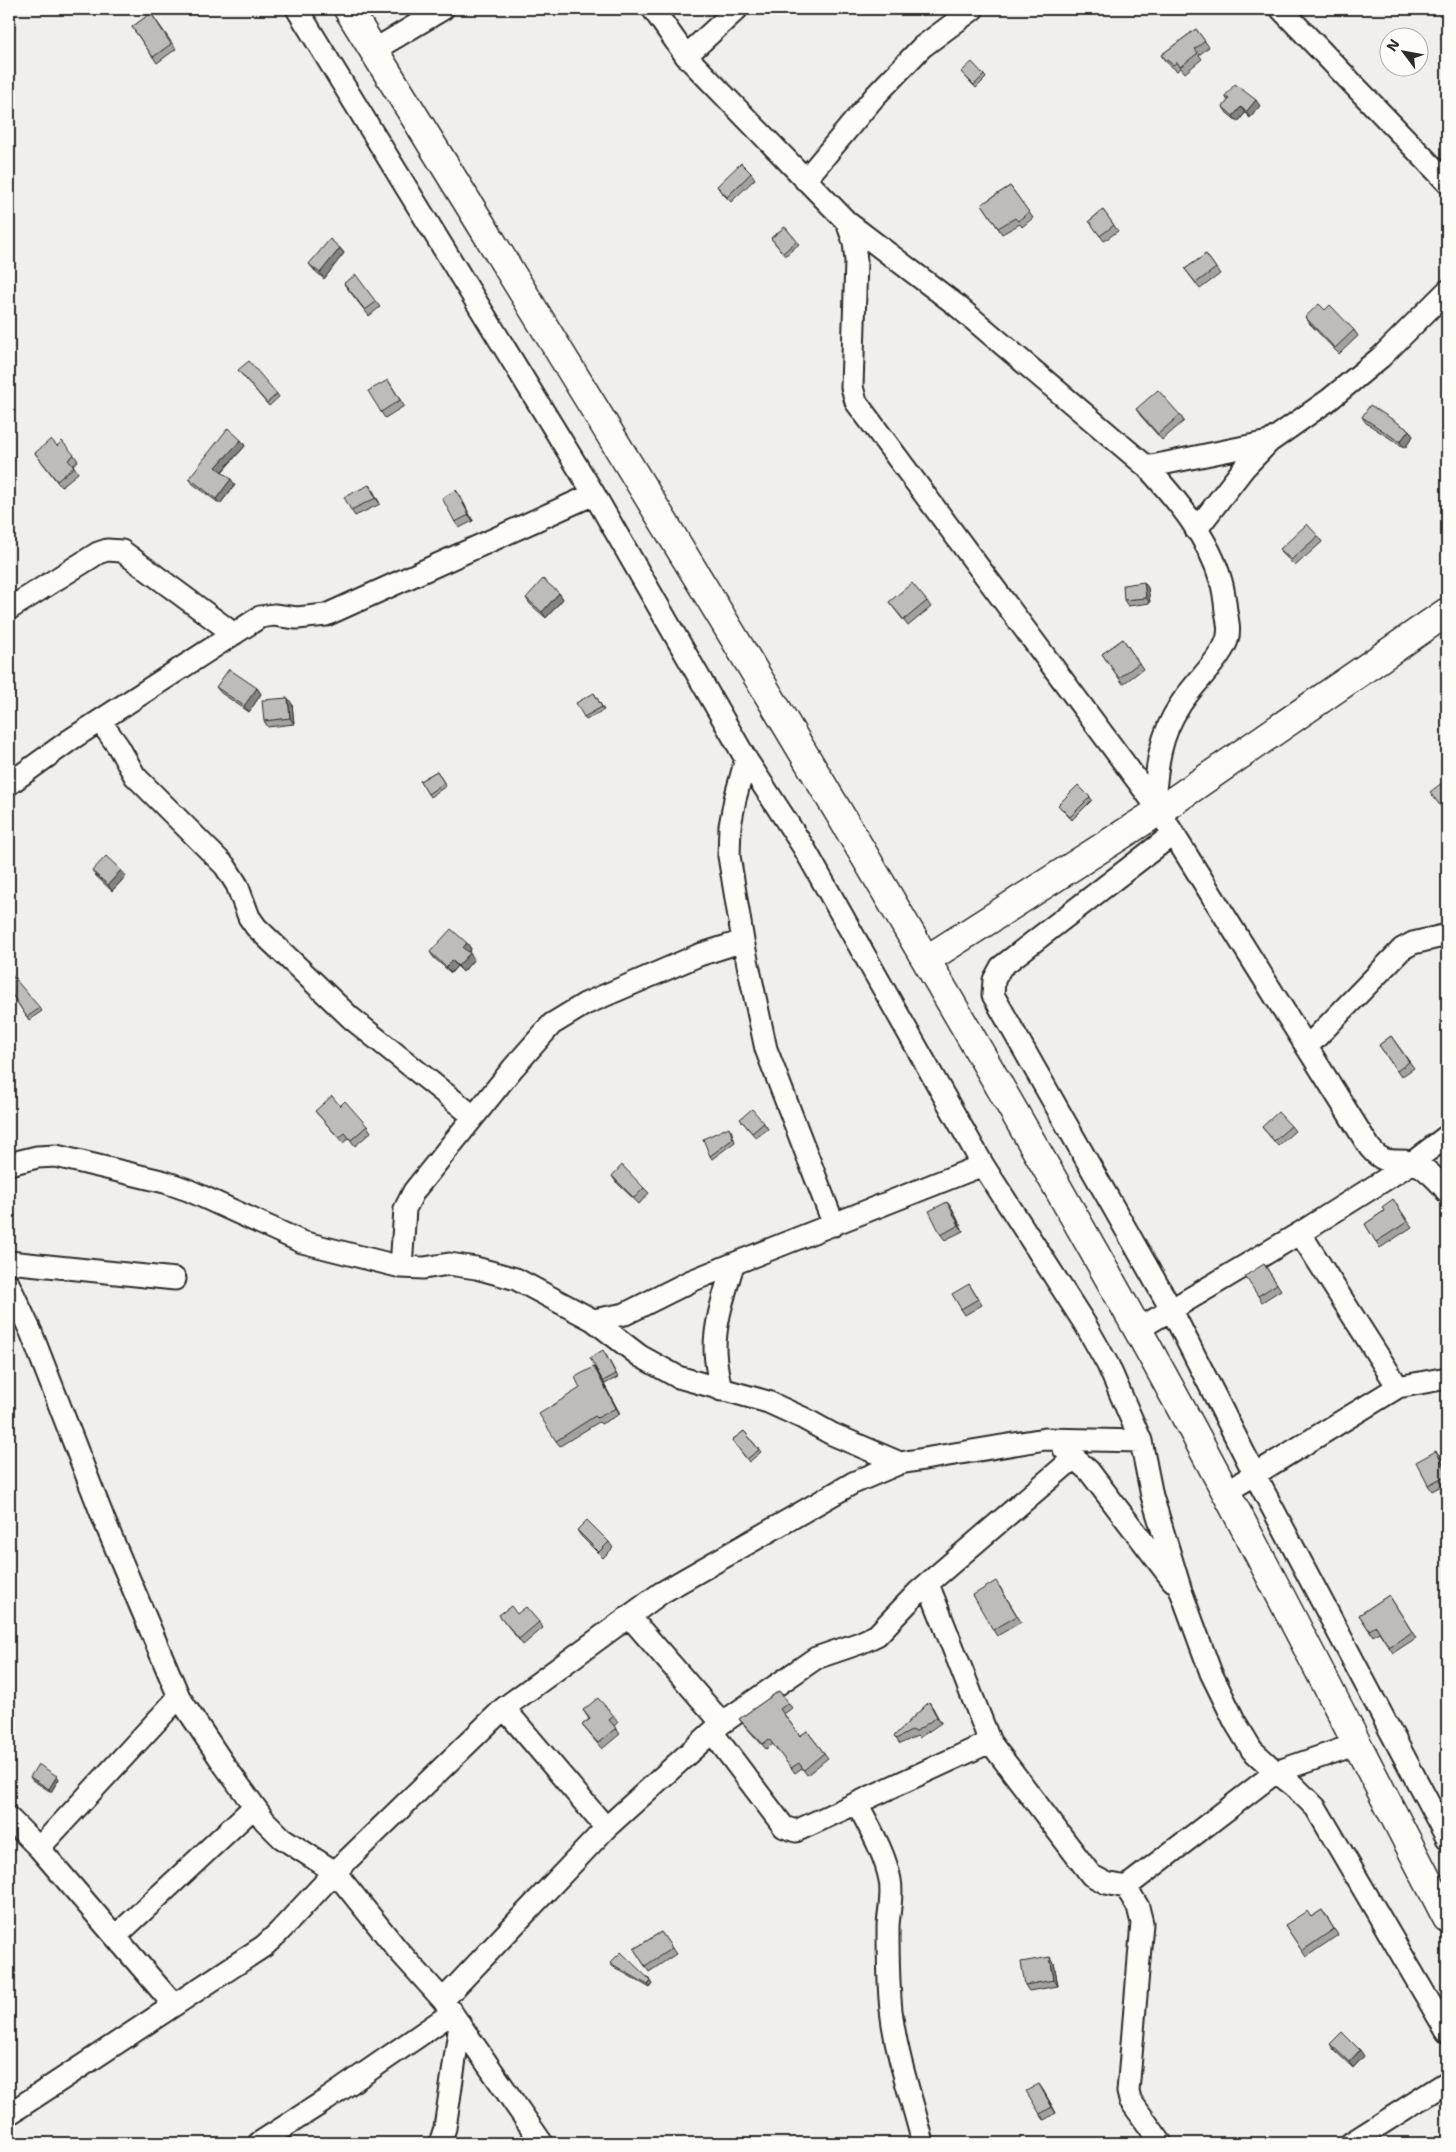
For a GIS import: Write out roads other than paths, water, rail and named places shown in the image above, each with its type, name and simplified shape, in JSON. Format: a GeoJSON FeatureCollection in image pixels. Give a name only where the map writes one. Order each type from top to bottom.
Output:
{"type":"FeatureCollection","features":[{"type":"Feature","properties":{"kind":"main road"},"geometry":{"type":"LineString","coordinates":[[348,9],[714,604],[926,960],[1137,1330],[1226,1492],[1447,1918]]}},
{"type":"Feature","properties":{"kind":"main road"},"geometry":{"type":"LineString","coordinates":[[926,960],[1162,816],[1447,612]]}},
{"type":"Feature","properties":{"kind":"street"},"geometry":{"type":"LineString","coordinates":[[296,9],[594,494],[746,760],[804,848],[983,1164],[1085,1324],[1108,1365],[1141,1441],[1152,1496],[1180,1591],[1211,1673],[1235,1722],[1252,1750],[1294,1786],[1316,1808],[1447,2032]]}},
{"type":"Feature","properties":{"kind":"street"},"geometry":{"type":"LineString","coordinates":[[374,50],[443,9]]}},
{"type":"Feature","properties":{"kind":"street"},"geometry":{"type":"LineString","coordinates":[[652,9],[686,56],[847,222],[955,304],[1147,467],[1174,498],[1210,552],[1222,582],[1229,631],[1226,643],[1219,655],[1180,705],[1166,731],[1159,752],[1162,816],[1001,967],[994,980],[993,994],[1171,1309],[1255,1475],[1447,1838]]}},
{"type":"Feature","properties":{"kind":"street"},"geometry":{"type":"LineString","coordinates":[[686,56],[737,9]]}},
{"type":"Feature","properties":{"kind":"street"},"geometry":{"type":"LineString","coordinates":[[805,180],[876,95],[922,47],[973,9]]}},
{"type":"Feature","properties":{"kind":"street"},"geometry":{"type":"LineString","coordinates":[[1281,9],[1447,182]]}},
{"type":"Feature","properties":{"kind":"street"},"geometry":{"type":"LineString","coordinates":[[847,222],[854,242],[856,261],[852,387],[856,402],[1162,816],[1376,1155],[1393,1162],[1413,1162],[1437,1179],[1447,1192]]}},
{"type":"Feature","properties":{"kind":"street"},"geometry":{"type":"LineString","coordinates":[[1196,530],[1244,468],[1269,442],[1330,400],[1381,357],[1447,291]]}},
{"type":"Feature","properties":{"kind":"street"},"geometry":{"type":"LineString","coordinates":[[1147,467],[1269,442]]}},
{"type":"Feature","properties":{"kind":"street"},"geometry":{"type":"LineString","coordinates":[[9,784],[100,721],[260,617],[274,615],[297,618],[326,616],[594,494]]}},
{"type":"Feature","properties":{"kind":"street"},"geometry":{"type":"LineString","coordinates":[[10,606],[98,553],[115,550],[122,551],[234,634]]}},
{"type":"Feature","properties":{"kind":"street"},"geometry":{"type":"LineString","coordinates":[[100,721],[118,746],[135,776],[225,866],[237,885],[249,917],[256,927],[351,1018],[473,1116]]}},
{"type":"Feature","properties":{"kind":"street"},"geometry":{"type":"LineString","coordinates":[[746,760],[735,799],[730,826],[729,846],[743,941],[766,1049],[834,1225]]}},
{"type":"Feature","properties":{"kind":"street"},"geometry":{"type":"LineString","coordinates":[[1307,1047],[1402,949],[1413,943],[1447,935]]}},
{"type":"Feature","properties":{"kind":"street"},"geometry":{"type":"LineString","coordinates":[[401,1267],[405,1209],[414,1191],[473,1116],[552,1024],[585,1004],[698,955],[743,941]]}},
{"type":"Feature","properties":{"kind":"street"},"geometry":{"type":"LineString","coordinates":[[1137,1330],[1300,1233],[1413,1162],[1447,1136]]}},
{"type":"Feature","properties":{"kind":"street"},"geometry":{"type":"LineString","coordinates":[[9,1164],[37,1157],[56,1156],[165,1182],[188,1190],[302,1242],[401,1267],[424,1268],[449,1264],[476,1268],[516,1279],[593,1320],[657,1367],[678,1377],[768,1402],[832,1434],[900,1463]]}},
{"type":"Feature","properties":{"kind":"street"},"geometry":{"type":"LineString","coordinates":[[593,1320],[625,1314],[691,1281],[983,1164]]}},
{"type":"Feature","properties":{"kind":"street"},"geometry":{"type":"LineString","coordinates":[[1300,1233],[1398,1387]]}},
{"type":"Feature","properties":{"kind":"street"},"geometry":{"type":"LineString","coordinates":[[9,1262],[175,1279]]}},
{"type":"Feature","properties":{"kind":"street"},"geometry":{"type":"LineString","coordinates":[[721,1390],[715,1363],[714,1346],[716,1329],[733,1264]]}},
{"type":"Feature","properties":{"kind":"street"},"geometry":{"type":"LineString","coordinates":[[9,1289],[31,1332],[104,1520],[179,1697],[265,1822],[282,1838],[335,1872],[397,1949],[452,2012],[542,2143]]}},
{"type":"Feature","properties":{"kind":"street"},"geometry":{"type":"LineString","coordinates":[[1226,1492],[1398,1387],[1447,1378]]}},
{"type":"Feature","properties":{"kind":"street"},"geometry":{"type":"LineString","coordinates":[[9,2114],[264,1946],[335,1872],[504,1708],[661,1593],[853,1483],[900,1463],[1045,1439],[1141,1441]]}},
{"type":"Feature","properties":{"kind":"street"},"geometry":{"type":"LineString","coordinates":[[1045,1439],[1075,1457],[1089,1471],[1180,1591]]}},
{"type":"Feature","properties":{"kind":"street"},"geometry":{"type":"LineString","coordinates":[[259,2143],[326,2100],[452,2012],[606,1828],[717,1727],[816,1658],[877,1635],[918,1592],[1075,1457]]}},
{"type":"Feature","properties":{"kind":"street"},"geometry":{"type":"LineString","coordinates":[[928,1584],[990,1742],[1091,1875],[1106,1883],[1126,1887],[1138,1907],[1142,1924],[1128,2092],[1130,2100],[1161,2143]]}},
{"type":"Feature","properties":{"kind":"street"},"geometry":{"type":"LineString","coordinates":[[629,1616],[717,1727],[784,1827],[789,1830],[796,1831],[990,1742]]}},
{"type":"Feature","properties":{"kind":"street"},"geometry":{"type":"LineString","coordinates":[[39,1848],[179,1697]]}},
{"type":"Feature","properties":{"kind":"street"},"geometry":{"type":"LineString","coordinates":[[504,1708],[606,1828]]}},
{"type":"Feature","properties":{"kind":"street"},"geometry":{"type":"LineString","coordinates":[[1126,1887],[1276,1772],[1356,1744]]}},
{"type":"Feature","properties":{"kind":"street"},"geometry":{"type":"LineString","coordinates":[[857,1803],[886,1864],[890,1880],[892,1895],[888,1923],[888,1960],[891,2011],[901,2059],[923,2143]]}},
{"type":"Feature","properties":{"kind":"street"},"geometry":{"type":"LineString","coordinates":[[116,1936],[254,1807]]}},
{"type":"Feature","properties":{"kind":"street"},"geometry":{"type":"LineString","coordinates":[[9,1818],[39,1848],[174,2005]]}},
{"type":"Feature","properties":{"kind":"street"},"geometry":{"type":"LineString","coordinates":[[440,2143],[445,2128],[452,2012]]}},
{"type":"Feature","properties":{"kind":"street"},"geometry":{"type":"LineString","coordinates":[[1351,2143],[1447,2082]]}}]}
